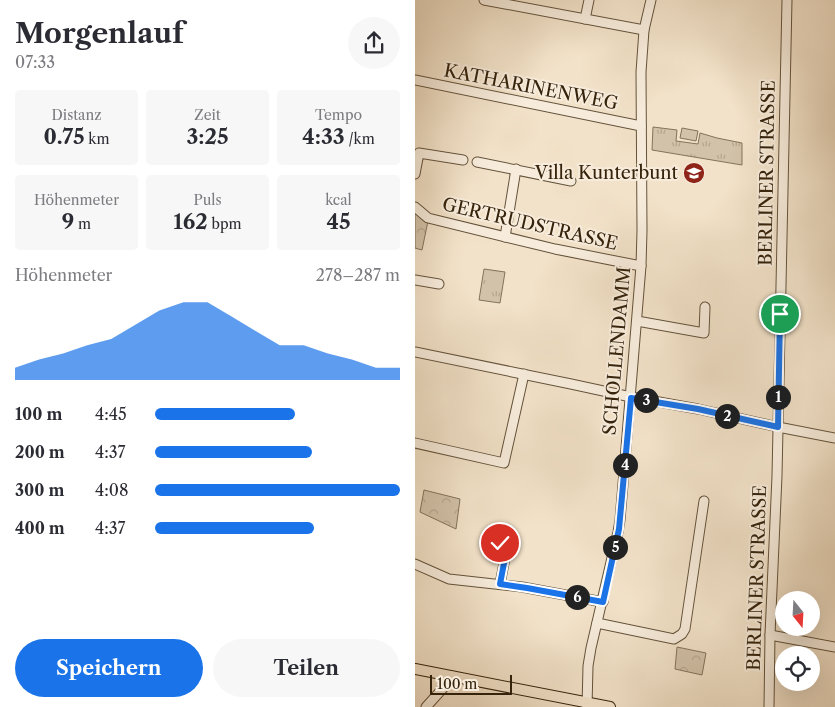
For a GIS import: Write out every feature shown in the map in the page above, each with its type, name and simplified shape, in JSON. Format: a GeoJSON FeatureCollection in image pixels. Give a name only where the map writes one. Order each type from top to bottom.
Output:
{"type":"FeatureCollection","features":[{"type":"Feature","properties":{"kind":"main road"},"geometry":{"type":"LineString","coordinates":[[415,669],[587,705],[610,707]]}},
{"type":"Feature","properties":{"kind":"street"},"geometry":{"type":"LineString","coordinates":[[484,0],[529,4],[585,19],[644,30]]}},
{"type":"Feature","properties":{"kind":"street"},"geometry":{"type":"LineString","coordinates":[[585,19],[589,0]]}},
{"type":"Feature","properties":{"kind":"street","name":"SCHOLLENDAMM"},"geometry":{"type":"LineString","coordinates":[[587,705],[588,666],[591,648],[619,529],[631,398],[641,266],[641,72],[644,30],[651,0]]}},
{"type":"Feature","properties":{"kind":"street","name":"BERLINER STRASSE"},"geometry":{"type":"LineString","coordinates":[[769,707],[777,476],[787,0]]}},
{"type":"Feature","properties":{"kind":"street","name":"KATHARINENWEG"},"geometry":{"type":"LineString","coordinates":[[415,80],[641,126]]}},
{"type":"Feature","properties":{"kind":"street"},"geometry":{"type":"LineString","coordinates":[[415,174],[419,153],[463,160]]}},
{"type":"Feature","properties":{"kind":"street"},"geometry":{"type":"LineString","coordinates":[[477,162],[571,181]]}},
{"type":"Feature","properties":{"kind":"street"},"geometry":{"type":"LineString","coordinates":[[505,237],[516,169]]}},
{"type":"Feature","properties":{"kind":"street","name":"GERTRUDSTRASSE"},"geometry":{"type":"LineString","coordinates":[[415,206],[429,218],[555,249],[641,266]]}},
{"type":"Feature","properties":{"kind":"street"},"geometry":{"type":"LineString","coordinates":[[415,280],[439,284]]}},
{"type":"Feature","properties":{"kind":"street"},"geometry":{"type":"LineString","coordinates":[[637,321],[703,333],[705,307]]}},
{"type":"Feature","properties":{"kind":"street"},"geometry":{"type":"LineString","coordinates":[[415,352],[631,398],[698,409],[835,438]]}},
{"type":"Feature","properties":{"kind":"street"},"geometry":{"type":"LineString","coordinates":[[415,443],[504,463],[523,374]]}},
{"type":"Feature","properties":{"kind":"street"},"geometry":{"type":"LineString","coordinates":[[597,623],[674,639],[682,634],[685,629],[703,501]]}},
{"type":"Feature","properties":{"kind":"street"},"geometry":{"type":"LineString","coordinates":[[500,543],[507,543],[500,584]]}},
{"type":"Feature","properties":{"kind":"street"},"geometry":{"type":"LineString","coordinates":[[415,564],[449,579],[527,588],[603,602]]}},
{"type":"Feature","properties":{"kind":"street"},"geometry":{"type":"LineString","coordinates":[[771,635],[835,647]]}},
{"type":"Feature","properties":{"kind":"street"},"geometry":{"type":"LineString","coordinates":[[426,707],[452,676]]}},
{"type":"Feature","properties":{"kind":"green space"},"geometry":{"type":"Polygon","coordinates":[[[653,127],[677,130],[676,141],[698,144],[700,133],[742,143],[742,165],[652,150],[653,127]]]}},
{"type":"Feature","properties":{"kind":"green space"},"geometry":{"type":"Polygon","coordinates":[[[682,128],[698,131],[696,141],[680,138],[682,128]]]}},
{"type":"Feature","properties":{"kind":"green space"},"geometry":{"type":"Polygon","coordinates":[[[415,209],[428,221],[422,250],[415,248],[415,209]]]}},
{"type":"Feature","properties":{"kind":"green space"},"geometry":{"type":"Polygon","coordinates":[[[484,269],[505,272],[500,303],[479,300],[484,269]]]}},
{"type":"Feature","properties":{"kind":"green space"},"geometry":{"type":"Polygon","coordinates":[[[424,490],[460,499],[456,529],[420,512],[424,490]]]}},
{"type":"Feature","properties":{"kind":"green space"},"geometry":{"type":"Polygon","coordinates":[[[677,647],[706,653],[702,675],[675,669],[677,647]]]}},
{"type":"Feature","properties":{"kind":"place","name":"Villa Kunterbunt"},"geometry":{"type":"Point","coordinates":[694,173]}},
{"type":"Feature","properties":{"kind":"route"},"geometry":{"type":"LineString","coordinates":[[500,543],[507,543],[500,584],[603,602],[619,529],[631,398],[698,409],[778,427],[780,314]]}}]}
